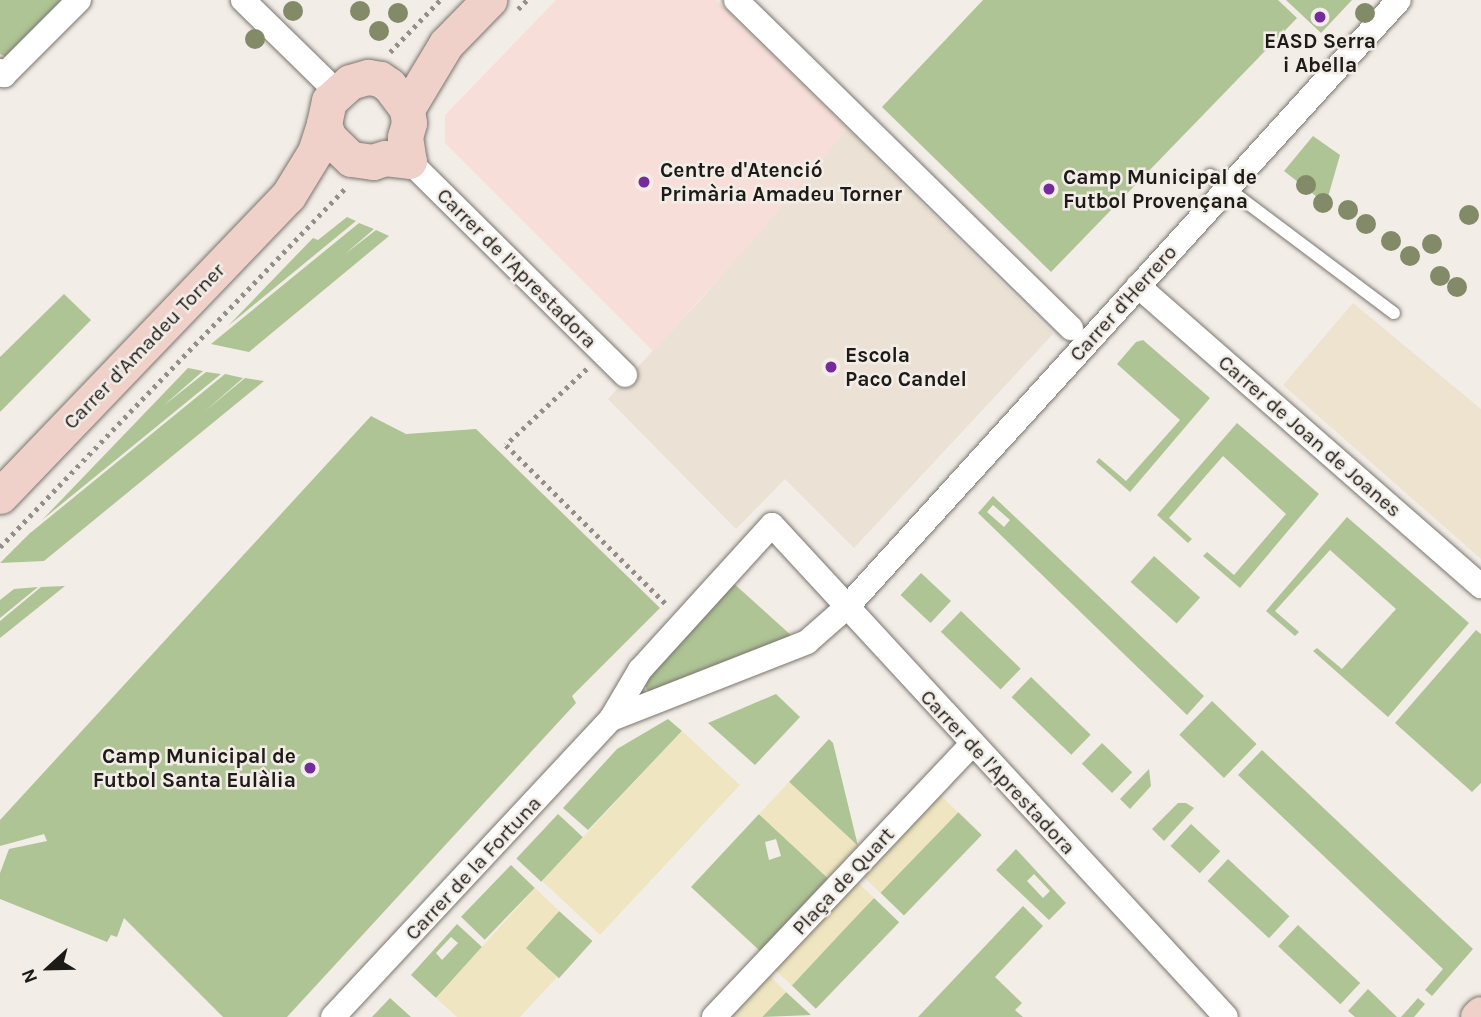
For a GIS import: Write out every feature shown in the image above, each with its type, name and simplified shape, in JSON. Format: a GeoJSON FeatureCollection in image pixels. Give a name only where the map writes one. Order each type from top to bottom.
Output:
{"type":"FeatureCollection","features":[{"type":"Feature","properties":{"kind":"street"},"geometry":{"type":"LineString","coordinates":[[0,71],[4,75],[79,0]]}},
{"type":"Feature","properties":{"kind":"street"},"geometry":{"type":"LineString","coordinates":[[243,0],[337,92],[351,82],[368,77],[383,67],[446,44]]}},
{"type":"Feature","properties":{"kind":"street"},"geometry":{"type":"LineString","coordinates":[[407,109],[446,44],[489,0]]}},
{"type":"Feature","properties":{"kind":"street"},"geometry":{"type":"LineString","coordinates":[[736,0],[1071,328]]}},
{"type":"Feature","properties":{"kind":"street","name":"Carrer d'Herrero"},"geometry":{"type":"LineString","coordinates":[[847,607],[1138,286],[1219,181],[1399,0]]}},
{"type":"Feature","properties":{"kind":"street"},"geometry":{"type":"LineString","coordinates":[[324,124],[329,138],[339,151],[351,159],[357,171],[385,158],[409,161],[405,137],[409,123],[407,109],[383,67]]}},
{"type":"Feature","properties":{"kind":"street","name":"Carrer d'Amadeu Torner"},"geometry":{"type":"LineString","coordinates":[[0,496],[288,196],[315,152],[329,101],[337,92]]}},
{"type":"Feature","properties":{"kind":"street","name":"Carrer de l'Aprestadora"},"geometry":{"type":"LineString","coordinates":[[409,161],[625,375]]}},
{"type":"Feature","properties":{"kind":"street","name":"Carrer d'Amadeu Torner"},"geometry":{"type":"LineString","coordinates":[[288,196],[357,171]]}},
{"type":"Feature","properties":{"kind":"street","name":"Carrer de Joan de Joanes"},"geometry":{"type":"LineString","coordinates":[[1138,286],[1481,586]]}},
{"type":"Feature","properties":{"kind":"street","name":"Carrer de l'Aprestadora"},"geometry":{"type":"LineString","coordinates":[[772,525],[1226,1017]]}},
{"type":"Feature","properties":{"kind":"street","name":"Carrer de la Fortuna"},"geometry":{"type":"LineString","coordinates":[[333,1017],[611,719],[640,670],[772,525]]}},
{"type":"Feature","properties":{"kind":"street","name":"Carrer de la Fortuna"},"geometry":{"type":"LineString","coordinates":[[611,719],[807,642],[847,607]]}},
{"type":"Feature","properties":{"kind":"street","name":"Plaça de Quart"},"geometry":{"type":"LineString","coordinates":[[715,1017],[972,744]]}},
{"type":"Feature","properties":{"kind":"lane"},"geometry":{"type":"LineString","coordinates":[[1219,181],[1394,313]]}},
{"type":"Feature","properties":{"kind":"path"},"geometry":{"type":"LineString","coordinates":[[383,67],[440,0]]}},
{"type":"Feature","properties":{"kind":"path"},"geometry":{"type":"LineString","coordinates":[[0,547],[357,171]]}},
{"type":"Feature","properties":{"kind":"path"},"geometry":{"type":"LineString","coordinates":[[589,367],[506,445],[673,610]]}},
{"type":"Feature","properties":{"kind":"shaded area","name":"Centre d'Atenció Primària Amadeu Torner"},"geometry":{"type":"Polygon","coordinates":[[[556,0],[716,0],[847,129],[752,242],[653,351],[445,143],[445,115],[556,0]]]}},
{"type":"Feature","properties":{"kind":"shaded area","name":"Escola Paco Candel"},"geometry":{"type":"Polygon","coordinates":[[[847,129],[1053,334],[854,548],[785,479],[736,529],[608,399],[703,297],[847,129]]]}},
{"type":"Feature","properties":{"kind":"shaded area"},"geometry":{"type":"Polygon","coordinates":[[[1353,303],[1481,409],[1481,559],[1283,385],[1353,303]]]}},
{"type":"Feature","properties":{"kind":"green space"},"geometry":{"type":"Polygon","coordinates":[[[0,0],[64,0],[6,57],[0,54],[0,0]]]}},
{"type":"Feature","properties":{"kind":"green space","name":"Camp Municipal de Futbol Provençana"},"geometry":{"type":"Polygon","coordinates":[[[983,0],[1278,0],[1297,18],[1051,272],[882,107],[983,0]]]}},
{"type":"Feature","properties":{"kind":"green space","name":"EASD Serra i Abella"},"geometry":{"type":"Polygon","coordinates":[[[1286,0],[1352,0],[1321,33],[1286,0]]]}},
{"type":"Feature","properties":{"kind":"green space"},"geometry":{"type":"Polygon","coordinates":[[[1313,136],[1340,155],[1326,204],[1284,171],[1313,136]]]}},
{"type":"Feature","properties":{"kind":"green space"},"geometry":{"type":"Polygon","coordinates":[[[347,217],[356,221],[228,326],[313,238],[318,240],[347,217]]]}},
{"type":"Feature","properties":{"kind":"green space"},"geometry":{"type":"Polygon","coordinates":[[[359,223],[374,229],[345,254],[376,230],[389,236],[249,352],[211,344],[359,223]]]}},
{"type":"Feature","properties":{"kind":"green space"},"geometry":{"type":"Polygon","coordinates":[[[64,294],[91,320],[0,412],[0,357],[64,294]]]}},
{"type":"Feature","properties":{"kind":"green space"},"geometry":{"type":"Polygon","coordinates":[[[1143,340],[1210,398],[1130,492],[1096,462],[1099,458],[1126,481],[1180,420],[1117,364],[1136,342],[1143,340]]]}},
{"type":"Feature","properties":{"kind":"green space"},"geometry":{"type":"Polygon","coordinates":[[[188,368],[203,371],[163,406],[206,372],[221,374],[42,520],[188,368]]]}},
{"type":"Feature","properties":{"kind":"green space"},"geometry":{"type":"Polygon","coordinates":[[[225,374],[243,378],[204,412],[245,378],[264,381],[44,561],[0,563],[29,534],[225,374]]]}},
{"type":"Feature","properties":{"kind":"green space","name":"Camp Municipal de Futbol Santa Eulàlia"},"geometry":{"type":"Polygon","coordinates":[[[371,416],[406,434],[476,429],[660,608],[572,696],[576,703],[287,1017],[223,1017],[124,918],[117,937],[111,935],[107,942],[0,899],[0,873],[9,849],[47,841],[44,834],[0,846],[0,820],[371,416]]]}},
{"type":"Feature","properties":{"kind":"green space"},"geometry":{"type":"Polygon","coordinates":[[[1237,423],[1319,494],[1240,588],[1203,556],[1207,552],[1234,575],[1286,514],[1223,456],[1169,518],[1192,539],[1188,543],[1157,515],[1237,423]]]}},
{"type":"Feature","properties":{"kind":"green space"},"geometry":{"type":"Polygon","coordinates":[[[993,496],[1204,696],[1187,715],[978,513],[993,496]],[[993,505],[987,512],[1004,527],[1010,520],[993,505]]]}},
{"type":"Feature","properties":{"kind":"green space"},"geometry":{"type":"Polygon","coordinates":[[[1347,517],[1469,623],[1388,717],[1313,651],[1317,648],[1342,669],[1396,609],[1330,550],[1275,611],[1299,632],[1295,636],[1266,611],[1347,517]]]}},
{"type":"Feature","properties":{"kind":"green space"},"geometry":{"type":"Polygon","coordinates":[[[1154,556],[1200,597],[1177,623],[1131,582],[1154,556]]]}},
{"type":"Feature","properties":{"kind":"green space"},"geometry":{"type":"Polygon","coordinates":[[[921,573],[951,601],[931,623],[901,595],[921,573]]]}},
{"type":"Feature","properties":{"kind":"green space"},"geometry":{"type":"Polygon","coordinates":[[[731,581],[793,637],[652,693],[648,691],[643,682],[731,581]]]}},
{"type":"Feature","properties":{"kind":"green space"},"geometry":{"type":"Polygon","coordinates":[[[65,586],[0,638],[0,621],[41,587],[65,586]]]}},
{"type":"Feature","properties":{"kind":"green space"},"geometry":{"type":"Polygon","coordinates":[[[38,587],[0,618],[0,600],[14,589],[38,587]]]}},
{"type":"Feature","properties":{"kind":"green space"},"geometry":{"type":"Polygon","coordinates":[[[961,611],[1021,669],[1001,690],[941,632],[961,611]]]}},
{"type":"Feature","properties":{"kind":"green space"},"geometry":{"type":"Polygon","coordinates":[[[1476,630],[1481,634],[1481,783],[1472,792],[1395,723],[1476,630]]]}},
{"type":"Feature","properties":{"kind":"green space"},"geometry":{"type":"Polygon","coordinates":[[[1031,677],[1091,735],[1071,755],[1012,697],[1031,677]]]}},
{"type":"Feature","properties":{"kind":"green space"},"geometry":{"type":"Polygon","coordinates":[[[776,694],[800,717],[755,765],[708,723],[776,694]]]}},
{"type":"Feature","properties":{"kind":"green space"},"geometry":{"type":"Polygon","coordinates":[[[1212,701],[1257,744],[1224,778],[1179,735],[1212,701]]]}},
{"type":"Feature","properties":{"kind":"green space"},"geometry":{"type":"Polygon","coordinates":[[[668,719],[682,731],[588,830],[563,808],[617,749],[668,719]]]}},
{"type":"Feature","properties":{"kind":"green space"},"geometry":{"type":"Polygon","coordinates":[[[829,739],[833,743],[858,846],[789,782],[829,739]]]}},
{"type":"Feature","properties":{"kind":"green space"},"geometry":{"type":"Polygon","coordinates":[[[1102,743],[1132,772],[1112,793],[1082,764],[1102,743]]]}},
{"type":"Feature","properties":{"kind":"green space"},"geometry":{"type":"Polygon","coordinates":[[[1262,750],[1473,949],[1432,996],[1425,990],[1443,969],[1238,775],[1262,750]]]}},
{"type":"Feature","properties":{"kind":"green space"},"geometry":{"type":"Polygon","coordinates":[[[1149,769],[1151,786],[1130,809],[1120,799],[1149,769]]]}},
{"type":"Feature","properties":{"kind":"green space"},"geometry":{"type":"Polygon","coordinates":[[[1178,803],[1186,803],[1194,808],[1164,841],[1152,829],[1178,803]]]}},
{"type":"Feature","properties":{"kind":"green space"},"geometry":{"type":"Polygon","coordinates":[[[958,812],[982,835],[904,915],[880,893],[958,812]]]}},
{"type":"Feature","properties":{"kind":"green space"},"geometry":{"type":"Polygon","coordinates":[[[558,814],[583,837],[541,882],[516,859],[558,814]]]}},
{"type":"Feature","properties":{"kind":"green space"},"geometry":{"type":"Polygon","coordinates":[[[759,814],[828,878],[760,951],[691,887],[759,814]],[[776,839],[765,842],[769,860],[781,856],[776,839]]]}},
{"type":"Feature","properties":{"kind":"green space"},"geometry":{"type":"Polygon","coordinates":[[[1191,824],[1220,851],[1200,873],[1171,846],[1191,824]]]}},
{"type":"Feature","properties":{"kind":"green space"},"geometry":{"type":"Polygon","coordinates":[[[1016,849],[1066,903],[1049,920],[996,870],[1016,849]],[[1034,874],[1027,881],[1043,898],[1050,891],[1034,874]]]}},
{"type":"Feature","properties":{"kind":"green space"},"geometry":{"type":"Polygon","coordinates":[[[1228,859],[1289,916],[1269,938],[1208,881],[1228,859]]]}},
{"type":"Feature","properties":{"kind":"green space"},"geometry":{"type":"Polygon","coordinates":[[[511,865],[535,888],[485,940],[461,917],[511,865]]]}},
{"type":"Feature","properties":{"kind":"green space"},"geometry":{"type":"Polygon","coordinates":[[[874,898],[899,922],[816,1009],[791,984],[874,898]]]}},
{"type":"Feature","properties":{"kind":"green space"},"geometry":{"type":"Polygon","coordinates":[[[1023,906],[1043,926],[995,977],[1022,1003],[1015,1010],[1023,1017],[918,1017],[1023,906]]]}},
{"type":"Feature","properties":{"kind":"green space"},"geometry":{"type":"Polygon","coordinates":[[[559,911],[592,941],[559,978],[526,948],[559,911]]]}},
{"type":"Feature","properties":{"kind":"green space"},"geometry":{"type":"Polygon","coordinates":[[[457,924],[482,947],[436,998],[411,975],[457,924]],[[451,937],[436,953],[442,960],[458,943],[451,937]]]}},
{"type":"Feature","properties":{"kind":"green space"},"geometry":{"type":"Polygon","coordinates":[[[1298,925],[1360,983],[1340,1004],[1278,946],[1298,925]]]}},
{"type":"Feature","properties":{"kind":"green space"},"geometry":{"type":"Polygon","coordinates":[[[1368,989],[1397,1017],[1355,1017],[1348,1011],[1368,989]]]}},
{"type":"Feature","properties":{"kind":"green space"},"geometry":{"type":"Polygon","coordinates":[[[786,992],[811,1015],[762,1017],[786,992]]]}},
{"type":"Feature","properties":{"kind":"green space"},"geometry":{"type":"Polygon","coordinates":[[[390,998],[411,1017],[372,1017],[390,998]]]}},
{"type":"Feature","properties":{"kind":"green space"},"geometry":{"type":"Polygon","coordinates":[[[1418,998],[1425,1004],[1414,1017],[1401,1017],[1418,998]]]}},
{"type":"Feature","properties":{"kind":"sand"},"geometry":{"type":"Polygon","coordinates":[[[682,731],[740,785],[600,935],[542,881],[682,731]]]}},
{"type":"Feature","properties":{"kind":"sand"},"geometry":{"type":"Polygon","coordinates":[[[789,782],[858,846],[828,878],[759,814],[789,782]]]}},
{"type":"Feature","properties":{"kind":"sand"},"geometry":{"type":"Polygon","coordinates":[[[938,793],[958,812],[880,893],[860,874],[938,793]]]}},
{"type":"Feature","properties":{"kind":"sand"},"geometry":{"type":"Polygon","coordinates":[[[857,882],[874,898],[792,985],[775,970],[857,882]]]}},
{"type":"Feature","properties":{"kind":"sand"},"geometry":{"type":"Polygon","coordinates":[[[535,888],[559,911],[526,948],[557,977],[520,1017],[457,1017],[436,998],[535,888]]]}},
{"type":"Feature","properties":{"kind":"sand"},"geometry":{"type":"Polygon","coordinates":[[[769,975],[786,992],[762,1017],[730,1017],[769,975]]]}},
{"type":"Feature","properties":{"kind":"place","name":"EASD Serra i Abella"},"geometry":{"type":"Point","coordinates":[1320,17]}},
{"type":"Feature","properties":{"kind":"place","name":"Centre d'Atenció Primària Amadeu Torner"},"geometry":{"type":"Point","coordinates":[644,182]}},
{"type":"Feature","properties":{"kind":"place","name":"Camp Municipal de Futbol Provençana"},"geometry":{"type":"Point","coordinates":[1049,189]}},
{"type":"Feature","properties":{"kind":"place","name":"Escola Paco Candel"},"geometry":{"type":"Point","coordinates":[831,367]}},
{"type":"Feature","properties":{"kind":"place","name":"Camp Municipal de Futbol Santa Eulàlia"},"geometry":{"type":"Point","coordinates":[310,768]}}]}
